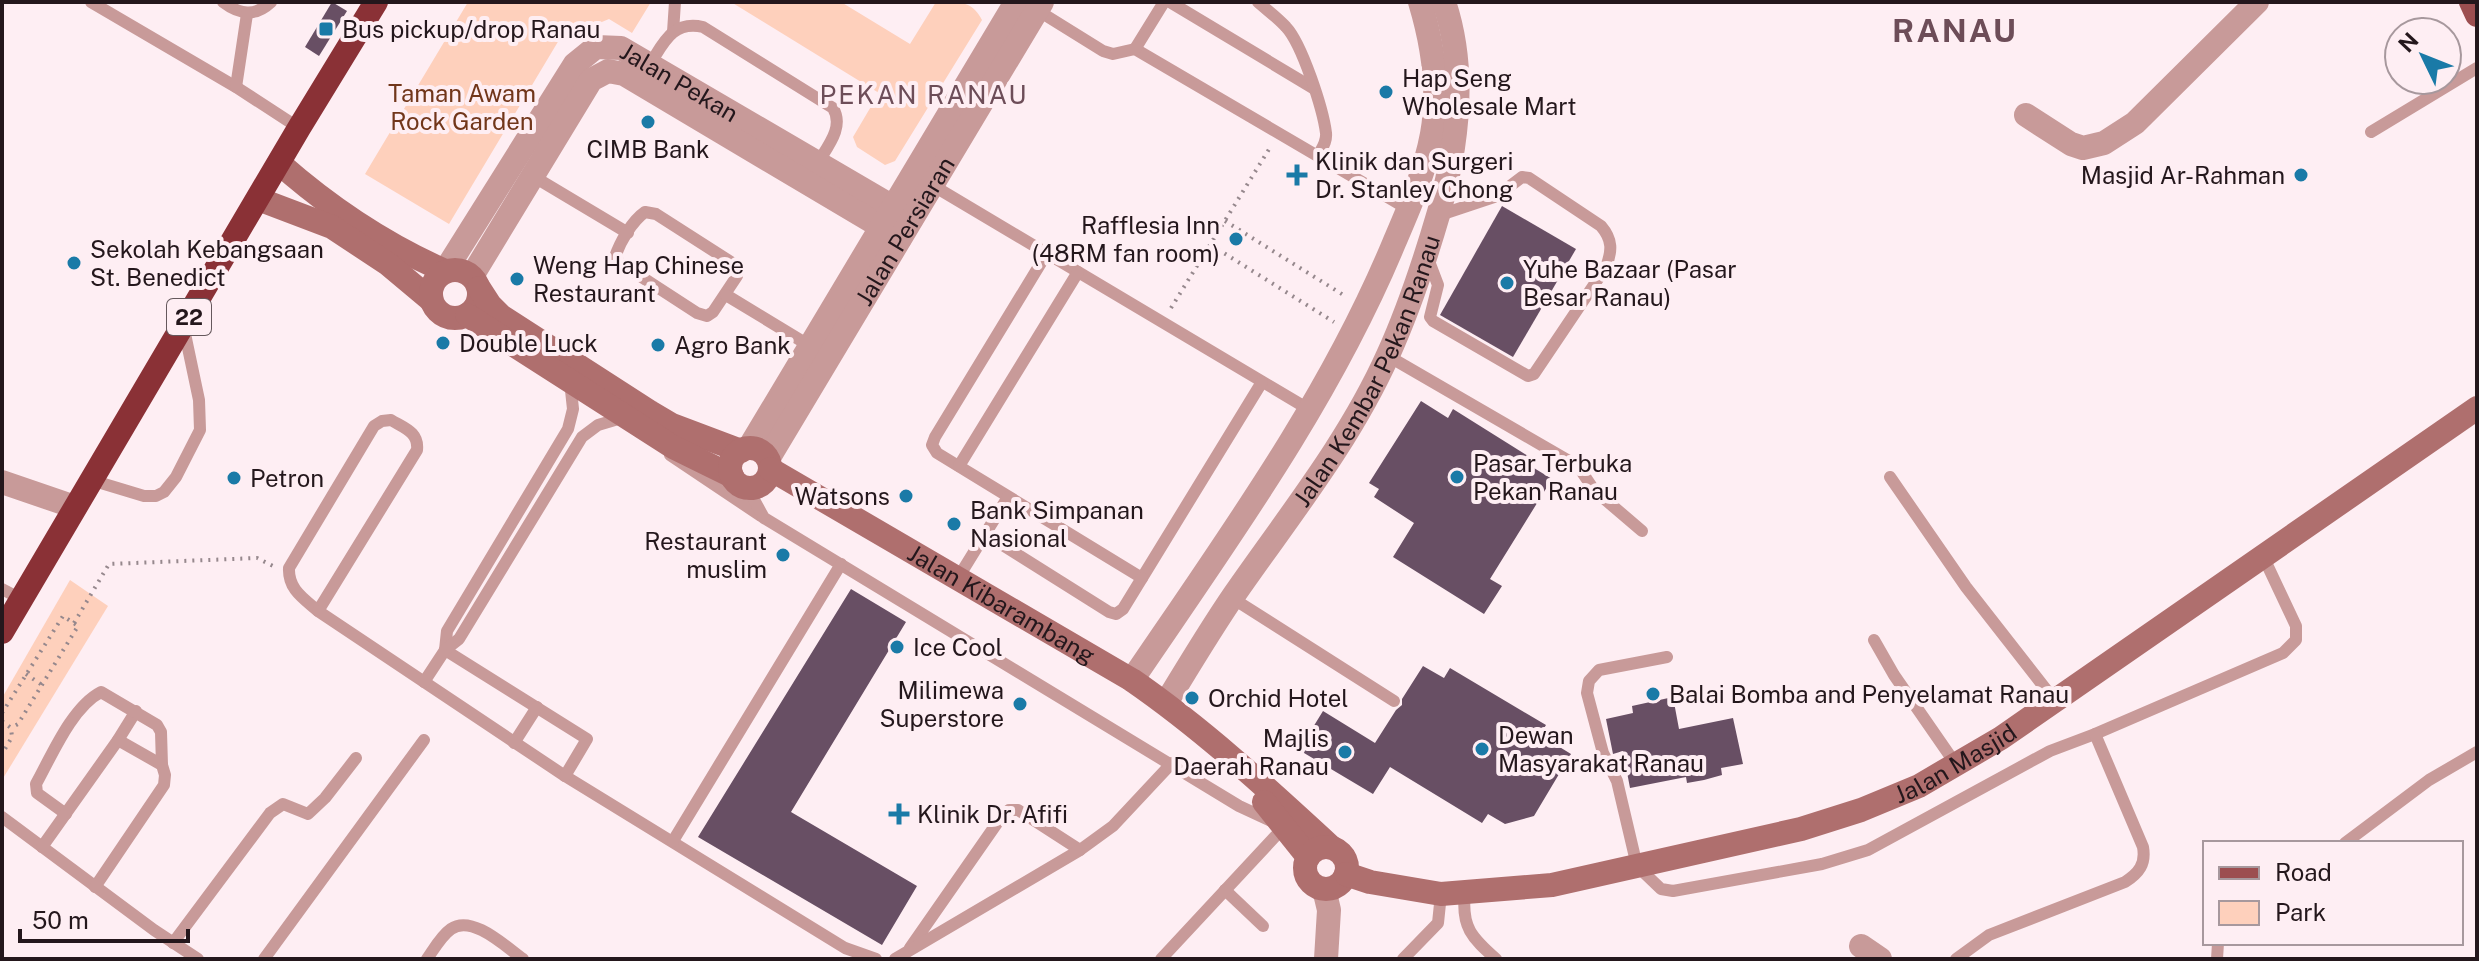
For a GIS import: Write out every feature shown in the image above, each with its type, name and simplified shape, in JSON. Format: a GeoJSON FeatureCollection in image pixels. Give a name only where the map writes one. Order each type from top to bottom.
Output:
{"type":"FeatureCollection","features":[{"type":"Feature","properties":{"kind":"highway","name":"22"},"geometry":{"type":"LineString","coordinates":[[2,632],[12,594],[75,507],[376,2]]}},
{"type":"Feature","properties":{"kind":"main road"},"geometry":{"type":"LineString","coordinates":[[2471,2],[2477,15]]}},
{"type":"Feature","properties":{"kind":"street","name":"Jalan Kembar Pekan Ranau"},"geometry":{"type":"LineString","coordinates":[[1132,680],[1310,410],[1365,308],[1408,209],[1426,160],[1435,100],[1434,63],[1420,2]]}},
{"type":"Feature","properties":{"kind":"street","name":"Jalan Kembar Pekan Ranau"},"geometry":{"type":"LineString","coordinates":[[1166,703],[1232,598],[1328,461],[1388,356],[1426,254],[1451,169],[1457,88],[1454,49],[1444,2]]}},
{"type":"Feature","properties":{"kind":"street"},"geometry":{"type":"LineString","coordinates":[[2026,115],[2071,144],[2083,148],[2104,143],[2135,123],[2257,2]]}},
{"type":"Feature","properties":{"kind":"street","name":"Jalan Persiaran"},"geometry":{"type":"LineString","coordinates":[[757,457],[810,346],[897,223],[932,185],[1030,4]]}},
{"type":"Feature","properties":{"kind":"street","name":"Jalan Persiaran"},"geometry":{"type":"LineString","coordinates":[[757,457],[1030,4]]}},
{"type":"Feature","properties":{"kind":"street","name":"Jalan Pekan"},"geometry":{"type":"LineString","coordinates":[[476,282],[522,170],[575,64],[596,47],[621,48],[644,74],[897,223]]}},
{"type":"Feature","properties":{"kind":"street"},"geometry":{"type":"LineString","coordinates":[[258,199],[332,227],[388,264],[445,316],[453,319],[467,315],[478,304],[476,282],[459,270],[445,271],[400,251],[311,191],[279,163]]}},
{"type":"Feature","properties":{"kind":"street","name":"Jalan Pekan"},"geometry":{"type":"LineString","coordinates":[[445,271],[522,170]]}},
{"type":"Feature","properties":{"kind":"street"},"geometry":{"type":"LineString","coordinates":[[431,300],[433,283],[445,271]]}},
{"type":"Feature","properties":{"kind":"street","name":"Jalan Kibarambang"},"geometry":{"type":"LineString","coordinates":[[476,282],[501,316],[650,412],[672,425],[757,457],[1132,680],[1166,703],[1331,847]]}},
{"type":"Feature","properties":{"kind":"street"},"geometry":{"type":"LineString","coordinates":[[467,315],[673,447],[740,481],[753,487],[765,481],[757,457],[731,464],[740,481]]}},
{"type":"Feature","properties":{"kind":"street","name":"Jalan Masjid"},"geometry":{"type":"LineString","coordinates":[[1346,874],[1370,882],[1453,893],[1552,885],[1801,829],[1890,800],[1957,766],[2055,701],[2477,408]]}},
{"type":"Feature","properties":{"kind":"street"},"geometry":{"type":"LineString","coordinates":[[2,482],[75,507]]}},
{"type":"Feature","properties":{"kind":"street"},"geometry":{"type":"LineString","coordinates":[[1201,578],[1232,598]]}},
{"type":"Feature","properties":{"kind":"street","name":"Jalan Kibarambang"},"geometry":{"type":"LineString","coordinates":[[1224,754],[1308,857]]}},
{"type":"Feature","properties":{"kind":"street"},"geometry":{"type":"LineString","coordinates":[[1331,847],[1346,861],[1346,874],[1337,885],[1324,889],[1318,887],[1307,878],[1308,857],[1318,848],[1331,847]]}},
{"type":"Feature","properties":{"kind":"street"},"geometry":{"type":"LineString","coordinates":[[1324,889],[1329,910],[1326,959]]}},
{"type":"Feature","properties":{"kind":"lane"},"geometry":{"type":"LineString","coordinates":[[91,2],[236,87],[299,128]]}},
{"type":"Feature","properties":{"kind":"lane"},"geometry":{"type":"LineString","coordinates":[[223,2],[247,14],[264,9],[271,2]]}},
{"type":"Feature","properties":{"kind":"lane"},"geometry":{"type":"LineString","coordinates":[[673,32],[675,2]]}},
{"type":"Feature","properties":{"kind":"lane"},"geometry":{"type":"LineString","coordinates":[[1030,4],[1103,51],[1113,54],[1135,49],[1167,2],[1313,88]]}},
{"type":"Feature","properties":{"kind":"lane"},"geometry":{"type":"LineString","coordinates":[[1258,2],[1287,27],[1296,42],[1326,134],[1325,144],[1318,156]]}},
{"type":"Feature","properties":{"kind":"lane"},"geometry":{"type":"LineString","coordinates":[[236,87],[247,14]]}},
{"type":"Feature","properties":{"kind":"lane"},"geometry":{"type":"LineString","coordinates":[[644,74],[673,32],[682,26],[703,27],[827,102],[837,115],[835,134],[812,173]]}},
{"type":"Feature","properties":{"kind":"lane"},"geometry":{"type":"LineString","coordinates":[[1135,49],[1408,209]]}},
{"type":"Feature","properties":{"kind":"lane"},"geometry":{"type":"LineString","coordinates":[[2371,132],[2477,68]]}},
{"type":"Feature","properties":{"kind":"lane"},"geometry":{"type":"LineString","coordinates":[[522,170],[628,233]]}},
{"type":"Feature","properties":{"kind":"lane"},"geometry":{"type":"LineString","coordinates":[[1426,254],[1438,285],[1430,311],[1433,321],[1528,376],[1534,374],[1611,255],[1612,245],[1601,226],[1529,178],[1522,177],[1497,196],[1437,216]]}},
{"type":"Feature","properties":{"kind":"lane"},"geometry":{"type":"LineString","coordinates":[[932,185],[1310,410]]}},
{"type":"Feature","properties":{"kind":"lane"},"geometry":{"type":"LineString","coordinates":[[645,212],[656,214],[734,264],[737,276],[718,307],[707,316],[697,313],[617,261],[616,252],[628,233],[636,219],[645,212]]}},
{"type":"Feature","properties":{"kind":"lane"},"geometry":{"type":"LineString","coordinates":[[1047,253],[932,445],[937,453],[1142,578]]}},
{"type":"Feature","properties":{"kind":"lane"},"geometry":{"type":"LineString","coordinates":[[959,466],[1078,272]]}},
{"type":"Feature","properties":{"kind":"lane"},"geometry":{"type":"LineString","coordinates":[[726,295],[810,346]]}},
{"type":"Feature","properties":{"kind":"lane"},"geometry":{"type":"LineString","coordinates":[[91,480],[156,496],[164,492],[176,477],[200,430],[199,400],[184,326]]}},
{"type":"Feature","properties":{"kind":"lane"},"geometry":{"type":"LineString","coordinates":[[1388,356],[1569,461],[1580,469],[1594,490],[1642,531]]}},
{"type":"Feature","properties":{"kind":"lane"},"geometry":{"type":"LineString","coordinates":[[445,650],[447,631],[568,429],[573,409],[570,381]]}},
{"type":"Feature","properties":{"kind":"lane"},"geometry":{"type":"LineString","coordinates":[[985,534],[1116,614],[1123,609],[1262,382]]}},
{"type":"Feature","properties":{"kind":"lane"},"geometry":{"type":"LineString","coordinates":[[424,682],[445,650],[459,639],[582,437],[598,425],[625,416]]}},
{"type":"Feature","properties":{"kind":"lane"},"geometry":{"type":"LineString","coordinates":[[318,611],[417,450],[418,442],[414,434],[391,420],[374,426],[289,568],[294,590],[318,611],[565,776],[845,948],[876,959]]}},
{"type":"Feature","properties":{"kind":"lane"},"geometry":{"type":"LineString","coordinates":[[646,430],[673,459],[764,518],[1239,806],[1284,827],[1161,959]]}},
{"type":"Feature","properties":{"kind":"lane"},"geometry":{"type":"LineString","coordinates":[[1890,477],[1966,587],[2055,701]]}},
{"type":"Feature","properties":{"kind":"lane"},"geometry":{"type":"LineString","coordinates":[[740,481],[764,518]]}},
{"type":"Feature","properties":{"kind":"lane"},"geometry":{"type":"LineString","coordinates":[[958,578],[1008,497]]}},
{"type":"Feature","properties":{"kind":"lane"},"geometry":{"type":"LineString","coordinates":[[1667,657],[1599,670],[1589,681],[1587,693],[1603,753],[1617,781],[1637,866],[1661,889],[1673,891],[1822,864],[1868,850],[2050,751],[2283,653],[2296,640],[2296,626],[2263,556]]}},
{"type":"Feature","properties":{"kind":"lane"},"geometry":{"type":"LineString","coordinates":[[673,841],[841,564]]}},
{"type":"Feature","properties":{"kind":"lane"},"geometry":{"type":"LineString","coordinates":[[1232,598],[1394,701]]}},
{"type":"Feature","properties":{"kind":"lane"},"geometry":{"type":"LineString","coordinates":[[1874,640],[1894,675],[1957,766]]}},
{"type":"Feature","properties":{"kind":"lane"},"geometry":{"type":"LineString","coordinates":[[445,650],[587,739],[565,776]]}},
{"type":"Feature","properties":{"kind":"lane"},"geometry":{"type":"LineString","coordinates":[[66,814],[37,793],[36,784],[79,709],[101,692],[157,725],[161,732],[164,785],[95,887]]}},
{"type":"Feature","properties":{"kind":"lane"},"geometry":{"type":"LineString","coordinates":[[514,743],[537,707]]}},
{"type":"Feature","properties":{"kind":"lane"},"geometry":{"type":"LineString","coordinates":[[42,847],[136,711]]}},
{"type":"Feature","properties":{"kind":"lane"},"geometry":{"type":"LineString","coordinates":[[1956,959],[1989,935],[2125,882],[2142,867],[2145,858],[2143,847],[2095,734]]}},
{"type":"Feature","properties":{"kind":"lane"},"geometry":{"type":"LineString","coordinates":[[118,740],[162,765]]}},
{"type":"Feature","properties":{"kind":"lane"},"geometry":{"type":"LineString","coordinates":[[264,959],[424,740]]}},
{"type":"Feature","properties":{"kind":"lane"},"geometry":{"type":"LineString","coordinates":[[2348,841],[2429,780],[2477,752]]}},
{"type":"Feature","properties":{"kind":"lane"},"geometry":{"type":"LineString","coordinates":[[173,943],[270,813],[283,804],[308,814],[325,798],[356,758]]}},
{"type":"Feature","properties":{"kind":"lane"},"geometry":{"type":"LineString","coordinates":[[900,956],[1080,850],[1113,826],[1172,763]]}},
{"type":"Feature","properties":{"kind":"lane"},"geometry":{"type":"LineString","coordinates":[[900,956],[1009,810],[1018,810],[1080,850]]}},
{"type":"Feature","properties":{"kind":"lane"},"geometry":{"type":"LineString","coordinates":[[2,817],[198,959]]}},
{"type":"Feature","properties":{"kind":"lane"},"geometry":{"type":"LineString","coordinates":[[1225,890],[1263,926]]}},
{"type":"Feature","properties":{"kind":"lane"},"geometry":{"type":"LineString","coordinates":[[1403,959],[1438,923],[1453,893]]}},
{"type":"Feature","properties":{"kind":"lane"},"geometry":{"type":"LineString","coordinates":[[1453,893],[1472,938],[1496,959]]}},
{"type":"Feature","properties":{"kind":"lane"},"geometry":{"type":"LineString","coordinates":[[427,959],[453,928],[464,925],[476,927],[523,959]]}},
{"type":"Feature","properties":{"kind":"path"},"geometry":{"type":"LineString","coordinates":[[1163,322],[1279,133]]}},
{"type":"Feature","properties":{"kind":"path"},"geometry":{"type":"LineString","coordinates":[[1225,221],[1365,308]]}},
{"type":"Feature","properties":{"kind":"path"},"geometry":{"type":"LineString","coordinates":[[1211,245],[1352,333]]}},
{"type":"Feature","properties":{"kind":"path"},"geometry":{"type":"LineString","coordinates":[[74,623],[109,564],[257,558],[289,574]]}},
{"type":"Feature","properties":{"kind":"path"},"geometry":{"type":"LineString","coordinates":[[2,713],[63,616],[78,626],[18,724],[11,728]]}},
{"type":"Feature","properties":{"kind":"path"},"geometry":{"type":"LineString","coordinates":[[26,674],[42,685]]}},
{"type":"Feature","properties":{"kind":"path"},"geometry":{"type":"LineString","coordinates":[[2,721],[11,728],[12,737],[2,754]]}},
{"type":"Feature","properties":{"kind":"green space","name":"Taman Awam Rock Garden"},"geometry":{"type":"Polygon","coordinates":[[[468,2],[651,2],[632,33],[609,19],[559,40],[449,224],[365,174],[468,2]]]}},
{"type":"Feature","properties":{"kind":"green space"},"geometry":{"type":"Polygon","coordinates":[[[731,2],[841,2],[910,44],[936,2],[958,2],[969,6],[982,20],[895,161],[885,165],[857,147],[853,137],[879,93],[731,2]]]}},
{"type":"Feature","properties":{"kind":"green space"},"geometry":{"type":"Polygon","coordinates":[[[70,580],[108,606],[2,780],[2,698],[70,580]]]}},
{"type":"Feature","properties":{"kind":"building"},"geometry":{"type":"Polygon","coordinates":[[[332,2],[347,11],[319,56],[305,47],[332,2]]]}},
{"type":"Feature","properties":{"kind":"building","name":"Yuhe Bazaar (Pasar Besar Ranau)"},"geometry":{"type":"Polygon","coordinates":[[[1502,206],[1576,249],[1513,357],[1440,315],[1502,206]]]}},
{"type":"Feature","properties":{"kind":"building"},"geometry":{"type":"Polygon","coordinates":[[[1421,401],[1448,418],[1453,409],[1533,459],[1529,465],[1552,479],[1490,579],[1502,586],[1484,614],[1393,557],[1414,523],[1374,497],[1379,489],[1369,483],[1421,401]]]}},
{"type":"Feature","properties":{"kind":"building"},"geometry":{"type":"Polygon","coordinates":[[[851,589],[906,622],[791,812],[917,886],[882,945],[698,837],[851,589]]]}},
{"type":"Feature","properties":{"kind":"building","name":"Dewan Masyarakat Ranau"},"geometry":{"type":"Polygon","coordinates":[[[1423,666],[1444,678],[1450,668],[1546,725],[1540,735],[1571,754],[1534,816],[1505,824],[1488,814],[1482,823],[1390,767],[1373,794],[1299,750],[1323,711],[1375,743],[1402,705],[1402,699],[1423,666]]]}},
{"type":"Feature","properties":{"kind":"building"},"geometry":{"type":"Polygon","coordinates":[[[1673,697],[1679,729],[1733,718],[1743,764],[1721,768],[1722,775],[1704,780],[1687,783],[1686,777],[1630,788],[1623,751],[1613,754],[1606,719],[1633,713],[1632,706],[1673,697]]]}},
{"type":"Feature","properties":{"kind":"place","name":"Bus pickup/drop Ranau"},"geometry":{"type":"Point","coordinates":[326,29]}},
{"type":"Feature","properties":{"kind":"place","name":"Hap Seng Wholesale Mart"},"geometry":{"type":"Point","coordinates":[1386,92]}},
{"type":"Feature","properties":{"kind":"place","name":"CIMB Bank"},"geometry":{"type":"Point","coordinates":[648,122]}},
{"type":"Feature","properties":{"kind":"place","name":"Klinik dan Surgeri Dr. Stanley Chong"},"geometry":{"type":"Point","coordinates":[1297,175]}},
{"type":"Feature","properties":{"kind":"place","name":"Masjid Ar-Rahman"},"geometry":{"type":"Point","coordinates":[2301,175]}},
{"type":"Feature","properties":{"kind":"place","name":"Rafflesia Inn (48RM fan room)"},"geometry":{"type":"Point","coordinates":[1236,239]}},
{"type":"Feature","properties":{"kind":"place","name":"Sekolah Kebangsaan St. Benedict"},"geometry":{"type":"Point","coordinates":[74,263]}},
{"type":"Feature","properties":{"kind":"place","name":"Weng Hap Chinese Restaurant"},"geometry":{"type":"Point","coordinates":[517,279]}},
{"type":"Feature","properties":{"kind":"place","name":"Yuhe Bazaar (Pasar Besar Ranau)"},"geometry":{"type":"Point","coordinates":[1507,283]}},
{"type":"Feature","properties":{"kind":"place","name":"Double Luck"},"geometry":{"type":"Point","coordinates":[443,343]}},
{"type":"Feature","properties":{"kind":"place","name":"Agro Bank"},"geometry":{"type":"Point","coordinates":[658,345]}},
{"type":"Feature","properties":{"kind":"place","name":"Pasar Terbuka Pekan Ranau"},"geometry":{"type":"Point","coordinates":[1457,477]}},
{"type":"Feature","properties":{"kind":"place","name":"Petron"},"geometry":{"type":"Point","coordinates":[234,478]}},
{"type":"Feature","properties":{"kind":"place","name":"Watsons"},"geometry":{"type":"Point","coordinates":[906,496]}},
{"type":"Feature","properties":{"kind":"place","name":"Bank Simpanan Nasional"},"geometry":{"type":"Point","coordinates":[954,524]}},
{"type":"Feature","properties":{"kind":"place","name":"Restaurant muslim"},"geometry":{"type":"Point","coordinates":[783,555]}},
{"type":"Feature","properties":{"kind":"place","name":"Ice Cool"},"geometry":{"type":"Point","coordinates":[897,647]}},
{"type":"Feature","properties":{"kind":"place","name":"Balai Bomba and Penyelamat Ranau"},"geometry":{"type":"Point","coordinates":[1653,694]}},
{"type":"Feature","properties":{"kind":"place","name":"Orchid Hotel"},"geometry":{"type":"Point","coordinates":[1192,698]}},
{"type":"Feature","properties":{"kind":"place","name":"Milimewa Superstore"},"geometry":{"type":"Point","coordinates":[1020,704]}},
{"type":"Feature","properties":{"kind":"place","name":"Dewan Masyarakat Ranau"},"geometry":{"type":"Point","coordinates":[1482,749]}},
{"type":"Feature","properties":{"kind":"place","name":"Majlis Daerah Ranau"},"geometry":{"type":"Point","coordinates":[1345,752]}},
{"type":"Feature","properties":{"kind":"place","name":"Klinik Dr. Afifi"},"geometry":{"type":"Point","coordinates":[899,814]}},
{"type":"Feature","properties":{"kind":"district","name":"RANAU"},"geometry":{"type":"Point","coordinates":[1955,30]}},
{"type":"Feature","properties":{"kind":"district","name":"PEKAN RANAU"},"geometry":{"type":"Point","coordinates":[924,94]}}]}
